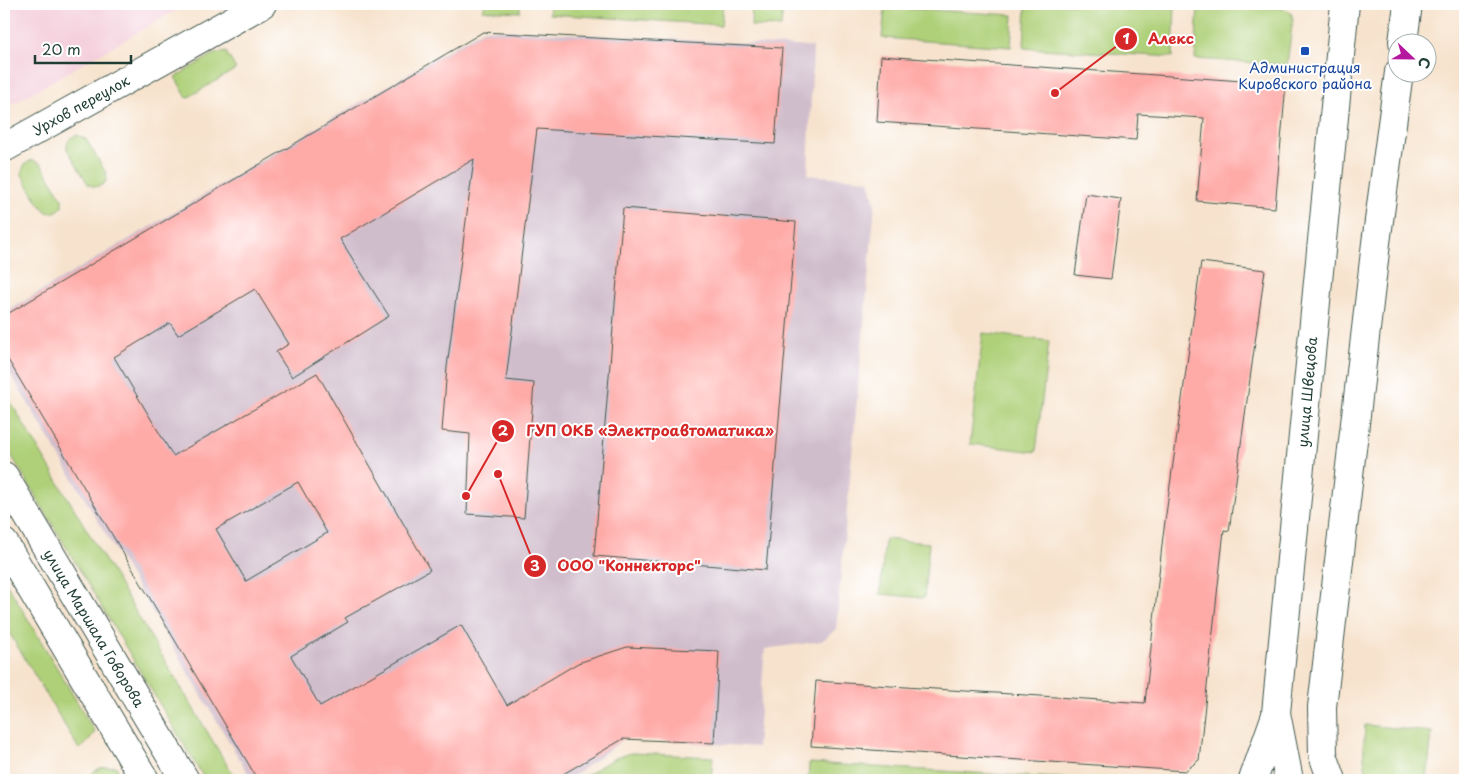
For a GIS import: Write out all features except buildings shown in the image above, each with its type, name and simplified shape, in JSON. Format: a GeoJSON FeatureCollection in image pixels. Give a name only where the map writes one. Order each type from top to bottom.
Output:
{"type":"FeatureCollection","features":[{"type":"Feature","properties":{"kind":"street","name":"Урхов переулок"},"geometry":{"type":"LineString","coordinates":[[4,148],[262,4]]}},
{"type":"Feature","properties":{"kind":"street","name":"улица Швецова"},"geometry":{"type":"LineString","coordinates":[[1289,780],[1276,713],[1344,4]]}},
{"type":"Feature","properties":{"kind":"street"},"geometry":{"type":"LineString","coordinates":[[1404,32],[1408,4]]}},
{"type":"Feature","properties":{"kind":"street"},"geometry":{"type":"LineString","coordinates":[[1332,780],[1323,755],[1322,706],[1376,243],[1398,82]]}},
{"type":"Feature","properties":{"kind":"street","name":"улица Маршала Говорова"},"geometry":{"type":"LineString","coordinates":[[4,476],[185,780]]}},
{"type":"Feature","properties":{"kind":"street"},"geometry":{"type":"LineString","coordinates":[[4,543],[145,780]]}},
{"type":"Feature","properties":{"kind":"street"},"geometry":{"type":"LineString","coordinates":[[1253,780],[1276,713]]}},
{"type":"Feature","properties":{"kind":"shaded area"},"geometry":{"type":"Polygon","coordinates":[[[4,4],[187,4],[4,109],[4,4]]]}},
{"type":"Feature","properties":{"kind":"shaded area"},"geometry":{"type":"Polygon","coordinates":[[[484,29],[813,47],[808,175],[869,180],[875,204],[836,629],[822,641],[765,649],[757,747],[625,738],[568,780],[252,780],[4,363],[4,313],[484,29]]]}},
{"type":"Feature","properties":{"kind":"green space"},"geometry":{"type":"Polygon","coordinates":[[[485,4],[520,4],[520,12],[482,10],[485,4]]]}},
{"type":"Feature","properties":{"kind":"green space"},"geometry":{"type":"Polygon","coordinates":[[[550,4],[723,4],[721,25],[549,14],[550,4]]]}},
{"type":"Feature","properties":{"kind":"green space"},"geometry":{"type":"Polygon","coordinates":[[[752,4],[783,4],[781,27],[751,26],[752,4]]]}},
{"type":"Feature","properties":{"kind":"green space"},"geometry":{"type":"Polygon","coordinates":[[[1026,4],[1174,4],[1173,57],[1024,48],[1026,4]]]}},
{"type":"Feature","properties":{"kind":"green space"},"geometry":{"type":"Polygon","coordinates":[[[1198,4],[1282,8],[1290,11],[1293,18],[1287,65],[1195,59],[1198,4]]]}},
{"type":"Feature","properties":{"kind":"green space"},"geometry":{"type":"Polygon","coordinates":[[[885,7],[1013,15],[1011,47],[882,38],[885,7]]]}},
{"type":"Feature","properties":{"kind":"green space"},"geometry":{"type":"Polygon","coordinates":[[[226,52],[236,69],[187,98],[175,77],[214,54],[226,52]]]}},
{"type":"Feature","properties":{"kind":"green space"},"geometry":{"type":"Polygon","coordinates":[[[77,135],[86,139],[106,173],[106,182],[102,185],[93,186],[88,184],[67,149],[69,140],[77,135]]]}},
{"type":"Feature","properties":{"kind":"green space"},"geometry":{"type":"Polygon","coordinates":[[[33,160],[41,164],[62,198],[62,207],[55,212],[49,213],[44,210],[22,175],[24,165],[33,160]]]}},
{"type":"Feature","properties":{"kind":"green space"},"geometry":{"type":"Polygon","coordinates":[[[983,333],[1049,341],[1036,452],[970,444],[983,333]]]}},
{"type":"Feature","properties":{"kind":"green space"},"geometry":{"type":"Polygon","coordinates":[[[4,391],[236,780],[205,780],[4,443],[4,391]]]}},
{"type":"Feature","properties":{"kind":"green space"},"geometry":{"type":"Polygon","coordinates":[[[885,539],[929,543],[924,598],[880,594],[885,539]]]}},
{"type":"Feature","properties":{"kind":"green space"},"geometry":{"type":"Polygon","coordinates":[[[4,579],[95,732],[85,745],[79,749],[4,624],[4,579]]]}},
{"type":"Feature","properties":{"kind":"green space"},"geometry":{"type":"Polygon","coordinates":[[[1365,725],[1432,732],[1427,780],[1370,780],[1364,760],[1365,725]]]}},
{"type":"Feature","properties":{"kind":"green space"},"geometry":{"type":"Polygon","coordinates":[[[632,753],[713,757],[711,780],[579,780],[611,760],[632,753]]]}},
{"type":"Feature","properties":{"kind":"green space"},"geometry":{"type":"Polygon","coordinates":[[[810,763],[1090,780],[808,780],[810,763]]]}},
{"type":"Feature","properties":{"kind":"green space"},"geometry":{"type":"Polygon","coordinates":[[[116,766],[124,780],[96,780],[92,773],[100,768],[116,766]]]}},
{"type":"Feature","properties":{"kind":"place","name":"Администрация Кировского района"},"geometry":{"type":"Point","coordinates":[1305,51]}},
{"type":"Feature","properties":{"kind":"place","name":"Алекс"},"geometry":{"type":"Point","coordinates":[1055,93]}},
{"type":"Feature","properties":{"kind":"place","name":"ООО \"Коннекторс\""},"geometry":{"type":"Point","coordinates":[498,474]}},
{"type":"Feature","properties":{"kind":"place","name":"ГУП ОКБ «Электроавтоматика»"},"geometry":{"type":"Point","coordinates":[466,496]}}]}
